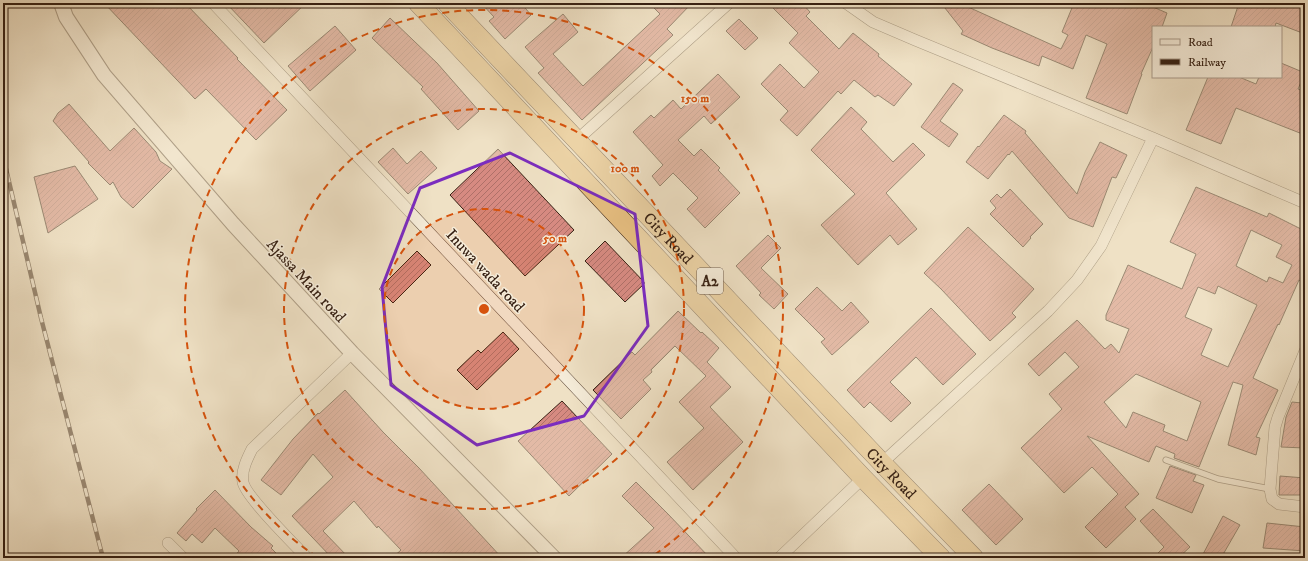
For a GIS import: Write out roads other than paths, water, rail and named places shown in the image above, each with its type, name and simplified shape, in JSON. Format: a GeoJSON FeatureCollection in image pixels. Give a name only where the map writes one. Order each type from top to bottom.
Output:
{"type":"FeatureCollection","features":[{"type":"Feature","properties":{"kind":"highway","name":"City Road"},"geometry":{"type":"LineString","coordinates":[[418,3],[863,478],[941,558]]}},
{"type":"Feature","properties":{"kind":"highway","name":"City Road"},"geometry":{"type":"LineString","coordinates":[[447,3],[882,463],[974,558]]}},
{"type":"Feature","properties":{"kind":"street","name":"Ajassa Main road"},"geometry":{"type":"LineString","coordinates":[[61,3],[66,17],[104,75],[233,224],[352,353],[554,558]]}},
{"type":"Feature","properties":{"kind":"street","name":"Inuwa wada road"},"geometry":{"type":"LineString","coordinates":[[213,3],[736,558]]}},
{"type":"Feature","properties":{"kind":"street"},"geometry":{"type":"LineString","coordinates":[[577,140],[729,3]]}},
{"type":"Feature","properties":{"kind":"street"},"geometry":{"type":"LineString","coordinates":[[846,3],[873,22],[1153,138],[1305,203]]}},
{"type":"Feature","properties":{"kind":"street"},"geometry":{"type":"LineString","coordinates":[[882,463],[1048,311],[1077,280],[1101,246],[1153,138]]}},
{"type":"Feature","properties":{"kind":"street"},"geometry":{"type":"LineString","coordinates":[[1305,351],[1275,426],[1270,489],[1272,499],[1278,504],[1305,506]]}},
{"type":"Feature","properties":{"kind":"street"},"geometry":{"type":"LineString","coordinates":[[307,558],[249,495],[242,482],[244,468],[252,449],[352,353]]}},
{"type":"Feature","properties":{"kind":"street"},"geometry":{"type":"LineString","coordinates":[[779,558],[863,478]]}},
{"type":"Feature","properties":{"kind":"street"},"geometry":{"type":"LineString","coordinates":[[168,543],[183,558]]}},
{"type":"Feature","properties":{"kind":"lane"},"geometry":{"type":"LineString","coordinates":[[1166,460],[1218,479],[1270,489]]}},
{"type":"Feature","properties":{"kind":"railway"},"geometry":{"type":"LineString","coordinates":[[3,156],[41,318],[103,558]]}}]}
